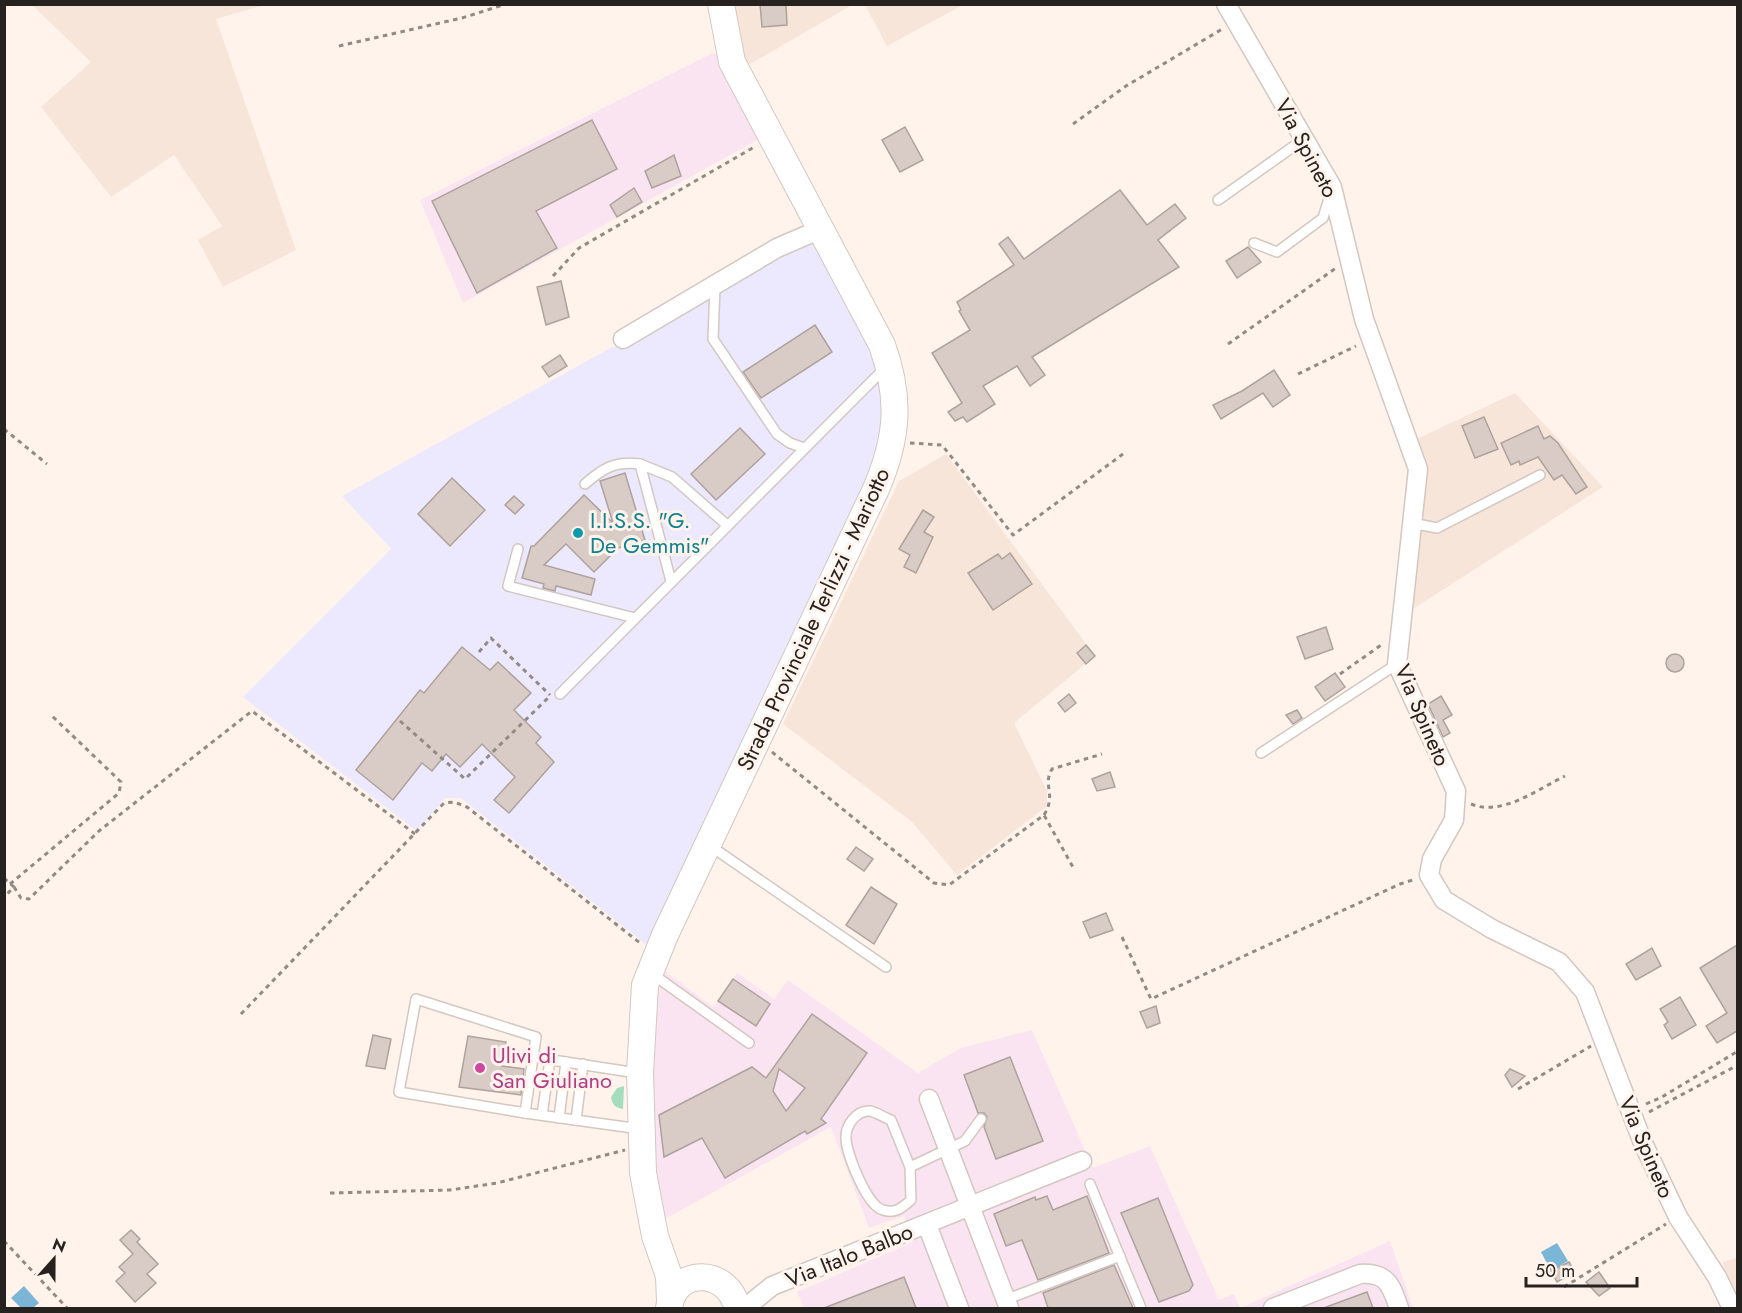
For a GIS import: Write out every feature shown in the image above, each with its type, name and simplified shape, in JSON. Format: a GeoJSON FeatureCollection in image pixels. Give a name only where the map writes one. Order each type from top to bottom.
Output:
{"type":"FeatureCollection","features":[{"type":"Feature","properties":{"kind":"main road","name":"Strada Provinciale Terlizzi - Mariotto"},"geometry":{"type":"LineString","coordinates":[[669,1305],[669,1276],[662,1250],[655,1236],[648,1204],[641,1137],[639,1073],[643,999],[653,964],[707,844],[876,489],[893,443],[895,406],[889,365],[882,345],[732,62],[721,4]]}},
{"type":"Feature","properties":{"kind":"main road"},"geometry":{"type":"LineString","coordinates":[[662,1250],[700,1277],[711,1278],[731,1297]]}},
{"type":"Feature","properties":{"kind":"main road","name":"Strada Provinciale Terlizzi - Mariotto"},"geometry":{"type":"LineString","coordinates":[[669,1305],[681,1284],[700,1277]]}},
{"type":"Feature","properties":{"kind":"street","name":"Via Spineto"},"geometry":{"type":"LineString","coordinates":[[1226,4],[1332,187],[1371,338],[1418,469],[1397,664],[1456,791],[1454,820],[1432,859],[1429,875],[1444,900],[1492,929],[1559,962],[1585,993],[1632,1115],[1678,1217],[1717,1277],[1732,1308]]}},
{"type":"Feature","properties":{"kind":"street"},"geometry":{"type":"LineString","coordinates":[[623,339],[777,248],[821,229]]}},
{"type":"Feature","properties":{"kind":"street"},"geometry":{"type":"LineString","coordinates":[[929,1100],[1007,1304]]}},
{"type":"Feature","properties":{"kind":"street","name":"Via Italo Balbo"},"geometry":{"type":"LineString","coordinates":[[772,1286],[1082,1161]]}},
{"type":"Feature","properties":{"kind":"street","name":"Via Italo Balbo"},"geometry":{"type":"LineString","coordinates":[[927,1225],[959,1308]]}},
{"type":"Feature","properties":{"kind":"street"},"geometry":{"type":"LineString","coordinates":[[1274,1308],[1360,1274],[1374,1273],[1392,1288],[1399,1308]]}},
{"type":"Feature","properties":{"kind":"street"},"geometry":{"type":"LineString","coordinates":[[731,1297],[772,1286]]}},
{"type":"Feature","properties":{"kind":"street"},"geometry":{"type":"LineString","coordinates":[[745,1308],[772,1286]]}},
{"type":"Feature","properties":{"kind":"lane"},"geometry":{"type":"LineString","coordinates":[[1218,200],[1304,139]]}},
{"type":"Feature","properties":{"kind":"lane"},"geometry":{"type":"LineString","coordinates":[[1254,243],[1277,252],[1323,218],[1332,187]]}},
{"type":"Feature","properties":{"kind":"lane"},"geometry":{"type":"LineString","coordinates":[[715,286],[714,339],[777,434],[790,443],[804,448]]}},
{"type":"Feature","properties":{"kind":"lane"},"geometry":{"type":"LineString","coordinates":[[560,694],[889,365]]}},
{"type":"Feature","properties":{"kind":"lane"},"geometry":{"type":"LineString","coordinates":[[585,484],[601,469],[621,462],[640,464],[672,477],[727,525]]}},
{"type":"Feature","properties":{"kind":"lane"},"geometry":{"type":"LineString","coordinates":[[640,464],[671,581]]}},
{"type":"Feature","properties":{"kind":"lane"},"geometry":{"type":"LineString","coordinates":[[1412,523],[1437,528],[1540,475]]}},
{"type":"Feature","properties":{"kind":"lane"},"geometry":{"type":"LineString","coordinates":[[518,549],[508,586],[634,618]]}},
{"type":"Feature","properties":{"kind":"lane"},"geometry":{"type":"LineString","coordinates":[[1261,753],[1397,664]]}},
{"type":"Feature","properties":{"kind":"lane"},"geometry":{"type":"LineString","coordinates":[[707,844],[886,968]]}},
{"type":"Feature","properties":{"kind":"lane"},"geometry":{"type":"LineString","coordinates":[[653,964],[749,1043]]}},
{"type":"Feature","properties":{"kind":"lane"},"geometry":{"type":"LineString","coordinates":[[525,1113],[536,1037],[416,999],[399,1092],[525,1113],[576,1120],[641,1137]]}},
{"type":"Feature","properties":{"kind":"lane"},"geometry":{"type":"LineString","coordinates":[[533,1057],[639,1073]]}},
{"type":"Feature","properties":{"kind":"lane"},"geometry":{"type":"LineString","coordinates":[[542,1115],[550,1060]]}},
{"type":"Feature","properties":{"kind":"lane"},"geometry":{"type":"LineString","coordinates":[[559,1118],[566,1062]]}},
{"type":"Feature","properties":{"kind":"lane"},"geometry":{"type":"LineString","coordinates":[[576,1120],[583,1064]]}},
{"type":"Feature","properties":{"kind":"lane"},"geometry":{"type":"LineString","coordinates":[[870,1111],[891,1120],[910,1167],[911,1200],[899,1211],[884,1211],[872,1205],[866,1195],[846,1140],[847,1126],[858,1114],[870,1111]]}},
{"type":"Feature","properties":{"kind":"lane"},"geometry":{"type":"LineString","coordinates":[[910,1167],[965,1141],[981,1119]]}},
{"type":"Feature","properties":{"kind":"lane"},"geometry":{"type":"LineString","coordinates":[[1090,1184],[1142,1308]]}},
{"type":"Feature","properties":{"kind":"lane"},"geometry":{"type":"LineString","coordinates":[[1007,1304],[1120,1256]]}},
{"type":"Feature","properties":{"kind":"path"},"geometry":{"type":"LineString","coordinates":[[339,46],[462,18],[506,4]]}},
{"type":"Feature","properties":{"kind":"path"},"geometry":{"type":"LineString","coordinates":[[1073,124],[1126,86],[1236,21]]}},
{"type":"Feature","properties":{"kind":"path"},"geometry":{"type":"LineString","coordinates":[[553,276],[579,248],[770,137]]}},
{"type":"Feature","properties":{"kind":"path"},"geometry":{"type":"LineString","coordinates":[[1228,344],[1350,258]]}},
{"type":"Feature","properties":{"kind":"path"},"geometry":{"type":"LineString","coordinates":[[1298,374],[1371,338]]}},
{"type":"Feature","properties":{"kind":"path"},"geometry":{"type":"LineString","coordinates":[[4,429],[47,464]]}},
{"type":"Feature","properties":{"kind":"path"},"geometry":{"type":"LineString","coordinates":[[893,443],[942,445],[1013,535],[1123,454]]}},
{"type":"Feature","properties":{"kind":"path"},"geometry":{"type":"LineString","coordinates":[[1340,674],[1400,631]]}},
{"type":"Feature","properties":{"kind":"path"},"geometry":{"type":"LineString","coordinates":[[479,652],[491,638],[550,695]]}},
{"type":"Feature","properties":{"kind":"path"},"geometry":{"type":"LineString","coordinates":[[400,722],[465,779],[550,695],[560,694]]}},
{"type":"Feature","properties":{"kind":"path"},"geometry":{"type":"LineString","coordinates":[[4,878],[21,898],[29,898],[99,831],[252,711],[416,834]]}},
{"type":"Feature","properties":{"kind":"path"},"geometry":{"type":"LineString","coordinates":[[4,897],[12,885],[119,793],[121,787],[121,782],[50,714]]}},
{"type":"Feature","properties":{"kind":"path"},"geometry":{"type":"LineString","coordinates":[[757,739],[934,883],[941,886],[949,885],[1044,815],[1052,800],[1047,781],[1052,769],[1102,754]]}},
{"type":"Feature","properties":{"kind":"path"},"geometry":{"type":"LineString","coordinates":[[1456,791],[1467,803],[1481,809],[1509,803],[1565,776]]}},
{"type":"Feature","properties":{"kind":"path"},"geometry":{"type":"LineString","coordinates":[[241,1014],[444,803],[454,802],[467,807],[653,964]]}},
{"type":"Feature","properties":{"kind":"path"},"geometry":{"type":"LineString","coordinates":[[1044,815],[1074,868]]}},
{"type":"Feature","properties":{"kind":"path"},"geometry":{"type":"LineString","coordinates":[[1122,937],[1151,999],[1400,884],[1429,875]]}},
{"type":"Feature","properties":{"kind":"path"},"geometry":{"type":"LineString","coordinates":[[1518,1089],[1603,1039]]}},
{"type":"Feature","properties":{"kind":"path"},"geometry":{"type":"LineString","coordinates":[[1632,1115],[1737,1051]]}},
{"type":"Feature","properties":{"kind":"path"},"geometry":{"type":"LineString","coordinates":[[1632,1115],[1737,1065]]}},
{"type":"Feature","properties":{"kind":"path"},"geometry":{"type":"LineString","coordinates":[[330,1193],[450,1190],[497,1183],[641,1137]]}},
{"type":"Feature","properties":{"kind":"path"},"geometry":{"type":"LineString","coordinates":[[1564,1287],[1678,1217]]}},
{"type":"Feature","properties":{"kind":"path"},"geometry":{"type":"LineString","coordinates":[[4,1240],[67,1308]]}},
{"type":"Feature","properties":{"kind":"shaded area"},"geometry":{"type":"Polygon","coordinates":[[[32,5],[264,5],[216,19],[296,250],[223,287],[198,240],[222,226],[174,155],[111,197],[41,107],[91,62],[32,5]]]}},
{"type":"Feature","properties":{"kind":"shaded area"},"geometry":{"type":"Polygon","coordinates":[[[721,5],[852,5],[745,67],[721,5]]]}},
{"type":"Feature","properties":{"kind":"shaded area"},"geometry":{"type":"Polygon","coordinates":[[[865,5],[963,5],[887,46],[865,5]]]}},
{"type":"Feature","properties":{"kind":"shaded area"},"geometry":{"type":"Polygon","coordinates":[[[713,53],[717,55],[759,139],[463,303],[420,200],[713,53]]]}},
{"type":"Feature","properties":{"kind":"shaded area"},"geometry":{"type":"Polygon","coordinates":[[[814,241],[875,354],[885,413],[877,461],[648,946],[461,798],[445,798],[417,831],[243,697],[391,549],[342,496],[799,244],[814,241]]]}},
{"type":"Feature","properties":{"kind":"shaded area"},"geometry":{"type":"Polygon","coordinates":[[[1515,393],[1603,487],[1402,616],[1418,469],[1408,443],[1515,393]]]}},
{"type":"Feature","properties":{"kind":"shaded area"},"geometry":{"type":"Polygon","coordinates":[[[946,454],[1095,656],[1014,723],[1047,791],[1047,806],[957,875],[911,821],[783,724],[899,481],[946,454]]]}},
{"type":"Feature","properties":{"kind":"shaded area"},"geometry":{"type":"Polygon","coordinates":[[[662,969],[713,1007],[737,973],[774,999],[788,980],[918,1073],[961,1048],[1032,1030],[1093,1168],[1150,1146],[1219,1300],[1234,1294],[1240,1308],[804,1308],[797,1292],[913,1242],[904,1216],[869,1228],[831,1127],[663,1220],[658,1196],[652,1088],[652,1028],[662,969]]]}},
{"type":"Feature","properties":{"kind":"shaded area"},"geometry":{"type":"Polygon","coordinates":[[[1390,1241],[1413,1308],[1240,1308],[1390,1241]]]}},
{"type":"Feature","properties":{"kind":"shaded area"},"geometry":{"type":"Polygon","coordinates":[[[1737,1258],[1737,1304],[1722,1262],[1737,1258]]]}},
{"type":"Feature","properties":{"kind":"green space"},"geometry":{"type":"Polygon","coordinates":[[[624,1086],[623,1109],[615,1106],[611,1097],[617,1088],[624,1086]]]}},
{"type":"Feature","properties":{"kind":"water"},"geometry":{"type":"Polygon","coordinates":[[[1557,1243],[1568,1261],[1551,1271],[1541,1252],[1557,1243]]]}},
{"type":"Feature","properties":{"kind":"water"},"geometry":{"type":"Polygon","coordinates":[[[24,1286],[39,1303],[33,1308],[21,1308],[11,1298],[24,1286]]]}},
{"type":"Feature","properties":{"kind":"building"},"geometry":{"type":"Polygon","coordinates":[[[760,4],[786,4],[787,25],[762,27],[760,4]]]}},
{"type":"Feature","properties":{"kind":"building"},"geometry":{"type":"Polygon","coordinates":[[[592,120],[617,169],[536,211],[557,248],[477,293],[432,201],[592,120]]]}},
{"type":"Feature","properties":{"kind":"building"},"geometry":{"type":"Polygon","coordinates":[[[905,127],[923,160],[900,172],[882,140],[905,127]]]}},
{"type":"Feature","properties":{"kind":"building"},"geometry":{"type":"Polygon","coordinates":[[[674,155],[681,176],[652,188],[645,171],[674,155]]]}},
{"type":"Feature","properties":{"kind":"building"},"geometry":{"type":"Polygon","coordinates":[[[634,188],[642,202],[617,217],[610,205],[634,188]]]}},
{"type":"Feature","properties":{"kind":"building"},"geometry":{"type":"Polygon","coordinates":[[[1120,190],[1147,225],[1175,204],[1186,218],[1158,240],[1179,267],[1032,357],[1045,375],[1030,386],[1017,366],[983,386],[995,404],[967,422],[963,417],[955,421],[948,412],[962,403],[932,353],[970,330],[959,311],[961,310],[957,302],[1014,265],[999,244],[1008,237],[1024,259],[1120,190]]]}},
{"type":"Feature","properties":{"kind":"building"},"geometry":{"type":"Polygon","coordinates":[[[1248,247],[1261,262],[1237,278],[1226,261],[1248,247]]]}},
{"type":"Feature","properties":{"kind":"building"},"geometry":{"type":"Polygon","coordinates":[[[561,281],[569,317],[546,325],[537,287],[561,281]]]}},
{"type":"Feature","properties":{"kind":"building"},"geometry":{"type":"Polygon","coordinates":[[[815,325],[832,352],[761,398],[743,372],[815,325]]]}},
{"type":"Feature","properties":{"kind":"building"},"geometry":{"type":"Polygon","coordinates":[[[560,355],[567,366],[549,377],[542,367],[560,355]]]}},
{"type":"Feature","properties":{"kind":"building"},"geometry":{"type":"Polygon","coordinates":[[[1274,370],[1290,395],[1273,407],[1263,393],[1221,419],[1213,405],[1242,391],[1274,370]]]}},
{"type":"Feature","properties":{"kind":"building"},"geometry":{"type":"Polygon","coordinates":[[[1484,417],[1498,449],[1475,458],[1462,426],[1484,417]]]}},
{"type":"Feature","properties":{"kind":"building"},"geometry":{"type":"Polygon","coordinates":[[[1538,426],[1544,439],[1550,436],[1558,443],[1587,487],[1576,494],[1562,475],[1554,480],[1538,457],[1520,465],[1519,461],[1511,465],[1501,443],[1538,426]]]}},
{"type":"Feature","properties":{"kind":"building"},"geometry":{"type":"Polygon","coordinates":[[[740,428],[765,454],[716,500],[691,474],[740,428]]]}},
{"type":"Feature","properties":{"kind":"building","name":"I.I.S.S. \"G. De Gemmis\""},"geometry":{"type":"Polygon","coordinates":[[[625,473],[645,540],[618,548],[594,572],[566,544],[544,565],[595,579],[591,595],[556,586],[555,591],[543,588],[544,584],[522,578],[531,546],[534,546],[584,495],[613,523],[600,481],[625,473]]]}},
{"type":"Feature","properties":{"kind":"building"},"geometry":{"type":"Polygon","coordinates":[[[452,478],[485,510],[450,546],[418,514],[452,478]]]}},
{"type":"Feature","properties":{"kind":"building"},"geometry":{"type":"Polygon","coordinates":[[[514,496],[524,505],[515,514],[505,505],[514,496]]]}},
{"type":"Feature","properties":{"kind":"building"},"geometry":{"type":"Polygon","coordinates":[[[923,510],[934,517],[924,532],[933,537],[916,573],[904,567],[910,555],[899,549],[923,510]]]}},
{"type":"Feature","properties":{"kind":"building"},"geometry":{"type":"Polygon","coordinates":[[[1010,553],[1032,584],[993,610],[968,573],[998,554],[1002,559],[1010,553]]]}},
{"type":"Feature","properties":{"kind":"building"},"geometry":{"type":"Polygon","coordinates":[[[1326,627],[1333,649],[1305,659],[1297,637],[1326,627]]]}},
{"type":"Feature","properties":{"kind":"building"},"geometry":{"type":"Polygon","coordinates":[[[1086,645],[1095,656],[1086,664],[1077,653],[1086,645]]]}},
{"type":"Feature","properties":{"kind":"building"},"geometry":{"type":"Polygon","coordinates":[[[462,647],[490,670],[498,662],[531,693],[514,710],[541,737],[536,743],[554,762],[509,813],[494,800],[515,777],[482,744],[460,767],[446,754],[432,771],[422,763],[393,800],[356,770],[420,690],[424,693],[462,647]]]}},
{"type":"Feature","properties":{"kind":"building"},"geometry":{"type":"Polygon","coordinates":[[[1675,654],[1681,657],[1684,663],[1681,669],[1675,672],[1669,669],[1666,663],[1669,657],[1675,654]]]}},
{"type":"Feature","properties":{"kind":"building"},"geometry":{"type":"Polygon","coordinates":[[[1335,673],[1345,687],[1325,701],[1315,687],[1335,673]]]}},
{"type":"Feature","properties":{"kind":"building"},"geometry":{"type":"Polygon","coordinates":[[[1069,694],[1076,703],[1065,712],[1058,703],[1069,694]]]}},
{"type":"Feature","properties":{"kind":"building"},"geometry":{"type":"Polygon","coordinates":[[[1441,696],[1452,715],[1443,720],[1450,733],[1443,737],[1428,704],[1441,696]]]}},
{"type":"Feature","properties":{"kind":"building"},"geometry":{"type":"Polygon","coordinates":[[[1297,710],[1302,718],[1293,724],[1286,715],[1297,710]]]}},
{"type":"Feature","properties":{"kind":"building"},"geometry":{"type":"Polygon","coordinates":[[[1110,772],[1115,787],[1097,791],[1092,779],[1110,772]]]}},
{"type":"Feature","properties":{"kind":"building"},"geometry":{"type":"Polygon","coordinates":[[[856,847],[873,859],[864,871],[847,859],[856,847]]]}},
{"type":"Feature","properties":{"kind":"building"},"geometry":{"type":"Polygon","coordinates":[[[871,887],[897,904],[874,944],[846,925],[871,887]]]}},
{"type":"Feature","properties":{"kind":"building"},"geometry":{"type":"Polygon","coordinates":[[[1106,913],[1113,930],[1090,938],[1083,922],[1106,913]]]}},
{"type":"Feature","properties":{"kind":"building"},"geometry":{"type":"Polygon","coordinates":[[[1737,945],[1737,1031],[1717,1043],[1706,1026],[1727,1013],[1700,968],[1737,945]]]}},
{"type":"Feature","properties":{"kind":"building"},"geometry":{"type":"Polygon","coordinates":[[[1652,948],[1661,966],[1636,980],[1626,964],[1652,948]]]}},
{"type":"Feature","properties":{"kind":"building"},"geometry":{"type":"Polygon","coordinates":[[[733,979],[770,1004],[756,1026],[718,1001],[733,979]]]}},
{"type":"Feature","properties":{"kind":"building"},"geometry":{"type":"Polygon","coordinates":[[[1680,997],[1696,1025],[1672,1039],[1664,1025],[1668,1022],[1660,1009],[1680,997]]]}},
{"type":"Feature","properties":{"kind":"building"},"geometry":{"type":"Polygon","coordinates":[[[1156,1006],[1160,1023],[1147,1028],[1140,1012],[1156,1006]]]}},
{"type":"Feature","properties":{"kind":"building"},"geometry":{"type":"Polygon","coordinates":[[[812,1014],[867,1053],[821,1119],[826,1123],[807,1134],[805,1131],[725,1178],[702,1138],[664,1157],[659,1115],[752,1067],[766,1078],[812,1014]],[[779,1069],[773,1091],[786,1111],[805,1088],[779,1069]]]}},
{"type":"Feature","properties":{"kind":"building"},"geometry":{"type":"Polygon","coordinates":[[[373,1035],[391,1039],[385,1069],[366,1066],[373,1035]]]}},
{"type":"Feature","properties":{"kind":"building"},"geometry":{"type":"Polygon","coordinates":[[[468,1036],[506,1042],[502,1066],[524,1069],[521,1095],[459,1087],[468,1036]]]}},
{"type":"Feature","properties":{"kind":"building"},"geometry":{"type":"Polygon","coordinates":[[[1010,1057],[1043,1141],[996,1159],[984,1127],[987,1117],[984,1113],[978,1113],[964,1075],[1010,1057]]]}},
{"type":"Feature","properties":{"kind":"building"},"geometry":{"type":"Polygon","coordinates":[[[1510,1069],[1525,1076],[1512,1087],[1505,1075],[1510,1069]]]}},
{"type":"Feature","properties":{"kind":"building"},"geometry":{"type":"Polygon","coordinates":[[[1047,1196],[1053,1210],[1087,1196],[1109,1253],[1038,1280],[1022,1240],[1006,1246],[994,1214],[1035,1197],[1036,1200],[1047,1196]]]}},
{"type":"Feature","properties":{"kind":"building"},"geometry":{"type":"Polygon","coordinates":[[[1158,1198],[1193,1285],[1189,1291],[1159,1302],[1121,1213],[1158,1198]]]}},
{"type":"Feature","properties":{"kind":"building"},"geometry":{"type":"Polygon","coordinates":[[[131,1230],[140,1239],[137,1242],[158,1264],[147,1274],[156,1283],[135,1302],[116,1281],[125,1273],[119,1267],[133,1254],[120,1240],[131,1230]]]}},
{"type":"Feature","properties":{"kind":"building"},"geometry":{"type":"Polygon","coordinates":[[[1569,1262],[1575,1272],[1557,1282],[1551,1271],[1569,1262]]]}},
{"type":"Feature","properties":{"kind":"building"},"geometry":{"type":"Polygon","coordinates":[[[1114,1265],[1133,1308],[1048,1308],[1043,1293],[1114,1265]]]}},
{"type":"Feature","properties":{"kind":"building"},"geometry":{"type":"Polygon","coordinates":[[[1599,1272],[1610,1288],[1599,1296],[1586,1282],[1599,1272]]]}},
{"type":"Feature","properties":{"kind":"building"},"geometry":{"type":"Polygon","coordinates":[[[904,1277],[916,1308],[824,1308],[904,1277]]]}},
{"type":"Feature","properties":{"kind":"building"},"geometry":{"type":"Polygon","coordinates":[[[1367,1292],[1373,1308],[1326,1308],[1326,1307],[1367,1292]]]}},
{"type":"Feature","properties":{"kind":"place","name":"I.I.S.S. \"G. De Gemmis\""},"geometry":{"type":"Point","coordinates":[578,533]}},
{"type":"Feature","properties":{"kind":"place","name":"Ulivi di San Giuliano"},"geometry":{"type":"Point","coordinates":[480,1068]}}]}
